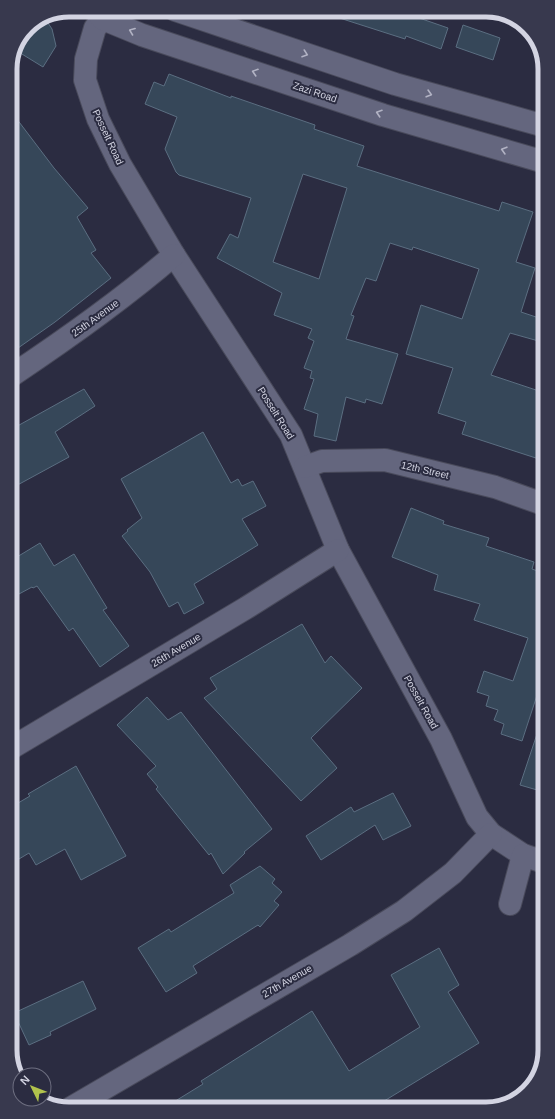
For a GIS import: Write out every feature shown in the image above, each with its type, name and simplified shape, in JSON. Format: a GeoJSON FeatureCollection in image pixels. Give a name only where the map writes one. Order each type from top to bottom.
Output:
{"type":"FeatureCollection","features":[{"type":"Feature","properties":{"kind":"street","name":"Posselt Road"},"geometry":{"type":"LineString","coordinates":[[101,17],[95,28],[86,60],[85,80],[98,119],[120,164],[174,255],[291,434],[338,550],[441,739],[477,817],[491,834],[523,855],[538,860]]}},
{"type":"Feature","properties":{"kind":"street","name":"Zazi Road"},"geometry":{"type":"LineString","coordinates":[[110,17],[142,35],[383,115],[538,160]]}},
{"type":"Feature","properties":{"kind":"street"},"geometry":{"type":"LineString","coordinates":[[196,17],[395,84],[538,124]]}},
{"type":"Feature","properties":{"kind":"street","name":"25th Avenue"},"geometry":{"type":"LineString","coordinates":[[17,372],[92,321],[136,288],[174,255]]}},
{"type":"Feature","properties":{"kind":"street","name":"12th Street"},"geometry":{"type":"LineString","coordinates":[[305,467],[322,461],[385,460],[495,487],[538,502]]}},
{"type":"Feature","properties":{"kind":"street","name":"26th Avenue"},"geometry":{"type":"LineString","coordinates":[[17,745],[246,608],[338,550]]}},
{"type":"Feature","properties":{"kind":"street","name":"27th Avenue"},"geometry":{"type":"LineString","coordinates":[[81,1102],[350,945],[404,910],[453,873],[491,834]]}},
{"type":"Feature","properties":{"kind":"street"},"geometry":{"type":"LineString","coordinates":[[510,904],[523,855]]}},
{"type":"Feature","properties":{"kind":"building"},"geometry":{"type":"Polygon","coordinates":[[[336,17],[416,17],[448,28],[441,49],[406,36],[405,39],[336,17]]]}},
{"type":"Feature","properties":{"kind":"building"},"geometry":{"type":"Polygon","coordinates":[[[47,22],[52,29],[56,46],[43,67],[20,53],[22,46],[28,37],[35,30],[47,22]]]}},
{"type":"Feature","properties":{"kind":"building"},"geometry":{"type":"Polygon","coordinates":[[[463,25],[500,38],[493,60],[456,47],[463,25]]]}},
{"type":"Feature","properties":{"kind":"building"},"geometry":{"type":"Polygon","coordinates":[[[169,74],[231,98],[231,96],[315,125],[314,129],[364,146],[357,166],[499,211],[502,202],[533,212],[516,262],[535,268],[521,312],[538,318],[538,341],[510,333],[491,375],[538,391],[538,459],[462,434],[466,422],[438,413],[453,368],[406,354],[421,305],[462,319],[479,269],[413,247],[412,250],[390,243],[376,281],[366,278],[351,315],[354,316],[346,339],[398,354],[382,404],[366,399],[365,403],[346,397],[336,441],[314,436],[318,414],[304,409],[314,379],[310,378],[312,371],[304,368],[314,341],[308,338],[312,329],[274,315],[282,293],[217,258],[230,234],[238,238],[251,198],[179,175],[176,172],[165,149],[177,117],[145,104],[154,82],[164,86],[169,74]],[[303,174],[273,262],[319,279],[347,188],[303,174]]]}},
{"type":"Feature","properties":{"kind":"building"},"geometry":{"type":"Polygon","coordinates":[[[17,119],[54,168],[88,208],[77,217],[96,250],[91,253],[111,278],[55,322],[17,349],[17,119]]]}},
{"type":"Feature","properties":{"kind":"building"},"geometry":{"type":"Polygon","coordinates":[[[84,389],[95,406],[55,432],[69,457],[17,485],[17,426],[84,389]]]}},
{"type":"Feature","properties":{"kind":"building"},"geometry":{"type":"Polygon","coordinates":[[[203,432],[231,483],[238,479],[242,486],[253,481],[266,506],[242,519],[258,545],[194,584],[204,603],[184,614],[178,602],[169,607],[150,572],[122,536],[142,518],[121,479],[203,432]]]}},
{"type":"Feature","properties":{"kind":"building"},"geometry":{"type":"Polygon","coordinates":[[[411,508],[444,521],[443,524],[489,538],[486,546],[534,562],[532,569],[538,571],[538,692],[522,741],[501,734],[504,724],[494,720],[498,710],[486,706],[489,696],[477,692],[484,671],[513,681],[528,638],[474,620],[480,604],[434,590],[438,575],[392,557],[411,508]]]}},
{"type":"Feature","properties":{"kind":"building"},"geometry":{"type":"Polygon","coordinates":[[[40,543],[54,566],[74,554],[107,608],[103,610],[129,646],[100,667],[73,628],[69,631],[37,586],[19,594],[17,591],[17,557],[40,543]]]}},
{"type":"Feature","properties":{"kind":"building"},"geometry":{"type":"Polygon","coordinates":[[[302,624],[325,663],[331,656],[362,688],[311,738],[337,768],[301,801],[204,698],[217,689],[210,678],[302,624]]]}},
{"type":"Feature","properties":{"kind":"building"},"geometry":{"type":"Polygon","coordinates":[[[147,697],[168,720],[181,712],[272,829],[244,852],[245,853],[223,874],[211,853],[209,855],[156,789],[158,787],[147,774],[156,766],[117,725],[147,697]]]}},
{"type":"Feature","properties":{"kind":"building"},"geometry":{"type":"Polygon","coordinates":[[[538,731],[538,790],[520,785],[538,731]]]}},
{"type":"Feature","properties":{"kind":"building"},"geometry":{"type":"Polygon","coordinates":[[[76,766],[126,856],[81,880],[65,849],[36,865],[29,853],[17,860],[17,804],[30,796],[28,794],[76,766]]]}},
{"type":"Feature","properties":{"kind":"building"},"geometry":{"type":"Polygon","coordinates":[[[393,793],[411,826],[383,840],[375,825],[321,860],[306,836],[351,807],[354,812],[393,793]]]}},
{"type":"Feature","properties":{"kind":"building"},"geometry":{"type":"Polygon","coordinates":[[[260,866],[275,879],[272,883],[282,892],[274,901],[279,905],[260,927],[258,925],[193,966],[197,973],[166,992],[138,948],[169,929],[171,932],[234,893],[230,885],[260,866]]]}},
{"type":"Feature","properties":{"kind":"building"},"geometry":{"type":"Polygon","coordinates":[[[439,948],[459,985],[448,992],[479,1043],[383,1102],[174,1102],[203,1084],[201,1081],[312,1011],[349,1071],[420,1027],[391,975],[439,948]]]}},
{"type":"Feature","properties":{"kind":"building"},"geometry":{"type":"Polygon","coordinates":[[[83,981],[96,1009],[50,1032],[51,1035],[29,1045],[17,1019],[17,1012],[83,981]]]}}]}
